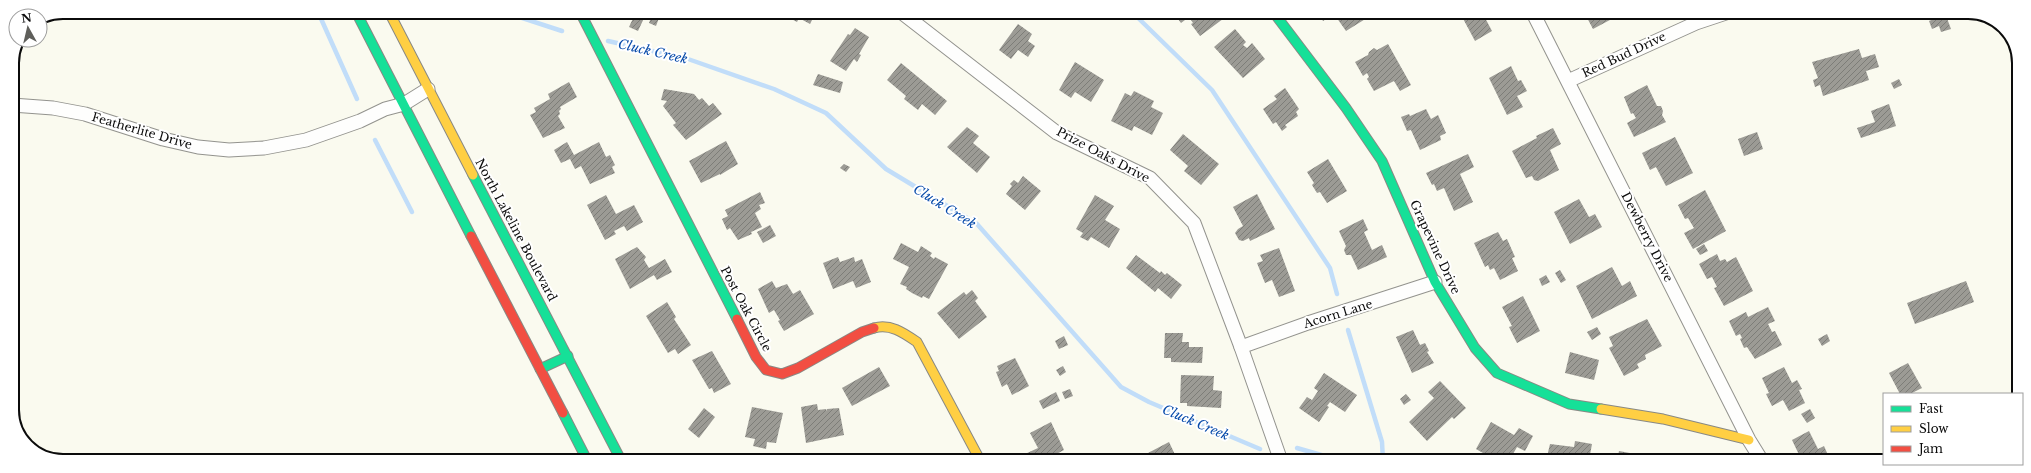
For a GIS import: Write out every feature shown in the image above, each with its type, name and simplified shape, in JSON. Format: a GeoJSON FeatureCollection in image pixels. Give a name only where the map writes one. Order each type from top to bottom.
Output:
{"type":"FeatureCollection","features":[{"type":"Feature","properties":{"kind":"street"},"geometry":{"type":"LineString","coordinates":[[360,19],[584,454]]}},
{"type":"Feature","properties":{"kind":"street","name":"North Lakeline Boulevard"},"geometry":{"type":"LineString","coordinates":[[393,19],[618,454]]}},
{"type":"Feature","properties":{"kind":"street","name":"Post Oak Circle"},"geometry":{"type":"LineString","coordinates":[[584,19],[756,357],[766,370],[782,374],[798,368],[862,332],[882,326],[902,331],[917,342],[977,454]]}},
{"type":"Feature","properties":{"kind":"street","name":"Prize Oaks Drive"},"geometry":{"type":"LineString","coordinates":[[910,19],[1057,133],[1150,178],[1194,223],[1242,347],[1279,454]]}},
{"type":"Feature","properties":{"kind":"street","name":"Grapevine Drive"},"geometry":{"type":"LineString","coordinates":[[1279,19],[1346,108],[1382,161],[1435,282],[1475,348],[1497,373],[1569,404],[1663,419],[1749,440]]}},
{"type":"Feature","properties":{"kind":"street","name":"Dewberry Drive"},"geometry":{"type":"LineString","coordinates":[[1536,19],[1749,440],[1758,454]]}},
{"type":"Feature","properties":{"kind":"street","name":"Red Bud Drive"},"geometry":{"type":"LineString","coordinates":[[1568,81],[1696,23],[1708,19]]}},
{"type":"Feature","properties":{"kind":"street","name":"Featherlite Drive"},"geometry":{"type":"LineString","coordinates":[[19,106],[53,108],[85,114],[198,147],[229,150],[264,148],[306,140],[360,121],[384,109],[404,104],[428,89]]}},
{"type":"Feature","properties":{"kind":"street","name":"Acorn Lane"},"geometry":{"type":"LineString","coordinates":[[1242,347],[1308,323],[1435,282]]}},
{"type":"Feature","properties":{"kind":"street"},"geometry":{"type":"LineString","coordinates":[[540,368],[568,356]]}},
{"type":"Feature","properties":{"kind":"building"},"geometry":{"type":"Polygon","coordinates":[[[633,19],[644,19],[638,31],[629,27],[633,19]]]}},
{"type":"Feature","properties":{"kind":"building"},"geometry":{"type":"Polygon","coordinates":[[[650,19],[659,19],[656,26],[649,23],[650,19]]]}},
{"type":"Feature","properties":{"kind":"building"},"geometry":{"type":"Polygon","coordinates":[[[791,19],[798,19],[797,22],[791,19]]]}},
{"type":"Feature","properties":{"kind":"building"},"geometry":{"type":"Polygon","coordinates":[[[801,19],[812,19],[810,24],[801,19]]]}},
{"type":"Feature","properties":{"kind":"building"},"geometry":{"type":"Polygon","coordinates":[[[1178,19],[1186,19],[1181,23],[1178,19]]]}},
{"type":"Feature","properties":{"kind":"building"},"geometry":{"type":"Polygon","coordinates":[[[1190,19],[1223,19],[1200,36],[1191,24],[1193,23],[1190,19]]]}},
{"type":"Feature","properties":{"kind":"building"},"geometry":{"type":"Polygon","coordinates":[[[1338,19],[1365,19],[1346,31],[1338,19]]]}},
{"type":"Feature","properties":{"kind":"building"},"geometry":{"type":"Polygon","coordinates":[[[1463,19],[1486,19],[1492,31],[1475,41],[1463,19]]]}},
{"type":"Feature","properties":{"kind":"building"},"geometry":{"type":"Polygon","coordinates":[[[1588,19],[1612,19],[1593,29],[1588,19]]]}},
{"type":"Feature","properties":{"kind":"building"},"geometry":{"type":"Polygon","coordinates":[[[1934,19],[1947,19],[1951,29],[1941,32],[1939,26],[1932,29],[1929,21],[1934,19]]]}},
{"type":"Feature","properties":{"kind":"building"},"geometry":{"type":"Polygon","coordinates":[[[1018,24],[1032,34],[1028,41],[1035,46],[1028,57],[1018,50],[1011,59],[999,50],[1018,24]]]}},
{"type":"Feature","properties":{"kind":"building"},"geometry":{"type":"Polygon","coordinates":[[[855,28],[869,37],[859,54],[861,55],[857,62],[854,59],[846,71],[830,61],[848,34],[850,35],[855,28]]]}},
{"type":"Feature","properties":{"kind":"building"},"geometry":{"type":"Polygon","coordinates":[[[1235,29],[1246,42],[1243,45],[1247,48],[1252,43],[1265,59],[1243,78],[1214,47],[1235,29]]]}},
{"type":"Feature","properties":{"kind":"building"},"geometry":{"type":"Polygon","coordinates":[[[1388,44],[1411,85],[1400,91],[1394,81],[1374,91],[1367,79],[1369,77],[1367,73],[1363,76],[1355,62],[1368,55],[1374,48],[1377,50],[1388,44]]]}},
{"type":"Feature","properties":{"kind":"building"},"geometry":{"type":"Polygon","coordinates":[[[1859,49],[1862,58],[1875,54],[1879,67],[1866,71],[1869,80],[1823,96],[1820,85],[1815,87],[1813,80],[1818,78],[1812,62],[1859,49]]]}},
{"type":"Feature","properties":{"kind":"building"},"geometry":{"type":"Polygon","coordinates":[[[1075,62],[1104,80],[1091,102],[1075,92],[1071,98],[1059,90],[1075,62]]]}},
{"type":"Feature","properties":{"kind":"building"},"geometry":{"type":"Polygon","coordinates":[[[901,63],[947,101],[935,115],[922,104],[918,110],[904,99],[906,96],[887,80],[901,63]]]}},
{"type":"Feature","properties":{"kind":"building"},"geometry":{"type":"Polygon","coordinates":[[[1511,66],[1518,81],[1521,80],[1527,91],[1517,96],[1523,107],[1507,115],[1489,78],[1511,66]]]}},
{"type":"Feature","properties":{"kind":"building"},"geometry":{"type":"Polygon","coordinates":[[[818,74],[843,82],[840,93],[813,85],[818,74]]]}},
{"type":"Feature","properties":{"kind":"building"},"geometry":{"type":"Polygon","coordinates":[[[1899,79],[1902,85],[1894,89],[1891,83],[1899,79]]]}},
{"type":"Feature","properties":{"kind":"building"},"geometry":{"type":"Polygon","coordinates":[[[569,82],[577,97],[560,107],[560,114],[558,116],[565,128],[543,138],[530,115],[536,112],[534,108],[550,99],[548,94],[569,82]]]}},
{"type":"Feature","properties":{"kind":"building"},"geometry":{"type":"Polygon","coordinates":[[[1647,85],[1657,106],[1661,106],[1663,111],[1662,115],[1666,122],[1634,137],[1627,123],[1636,118],[1633,113],[1631,114],[1624,97],[1647,85]]]}},
{"type":"Feature","properties":{"kind":"building"},"geometry":{"type":"Polygon","coordinates":[[[1285,88],[1299,109],[1296,112],[1298,116],[1285,125],[1287,127],[1282,131],[1276,122],[1273,124],[1263,109],[1277,99],[1274,96],[1285,88]]]}},
{"type":"Feature","properties":{"kind":"building"},"geometry":{"type":"Polygon","coordinates":[[[664,89],[694,94],[699,100],[702,98],[709,106],[713,103],[722,114],[686,140],[673,125],[676,123],[663,106],[667,101],[661,100],[664,89]]]}},
{"type":"Feature","properties":{"kind":"building"},"geometry":{"type":"Polygon","coordinates":[[[1134,91],[1154,101],[1151,107],[1163,113],[1152,135],[1134,126],[1132,131],[1111,121],[1125,93],[1131,96],[1134,91]]]}},
{"type":"Feature","properties":{"kind":"building"},"geometry":{"type":"Polygon","coordinates":[[[1889,104],[1896,126],[1861,138],[1857,128],[1875,122],[1871,111],[1889,104]]]}},
{"type":"Feature","properties":{"kind":"building"},"geometry":{"type":"Polygon","coordinates":[[[1426,109],[1431,119],[1438,115],[1446,133],[1440,136],[1441,140],[1420,150],[1411,130],[1407,131],[1401,117],[1409,114],[1410,116],[1426,109]]]}},
{"type":"Feature","properties":{"kind":"building"},"geometry":{"type":"Polygon","coordinates":[[[967,127],[979,136],[973,143],[990,157],[977,173],[947,147],[967,127]]]}},
{"type":"Feature","properties":{"kind":"building"},"geometry":{"type":"Polygon","coordinates":[[[1553,128],[1561,144],[1550,150],[1559,170],[1538,181],[1534,180],[1532,176],[1526,178],[1512,151],[1537,138],[1536,136],[1553,128]]]}},
{"type":"Feature","properties":{"kind":"building"},"geometry":{"type":"Polygon","coordinates":[[[1757,132],[1763,149],[1744,156],[1738,139],[1757,132]]]}},
{"type":"Feature","properties":{"kind":"building"},"geometry":{"type":"Polygon","coordinates":[[[1183,134],[1219,164],[1201,185],[1184,171],[1188,166],[1170,150],[1183,134]]]}},
{"type":"Feature","properties":{"kind":"building"},"geometry":{"type":"Polygon","coordinates":[[[1675,137],[1693,173],[1666,186],[1656,167],[1650,170],[1642,153],[1675,137]]]}},
{"type":"Feature","properties":{"kind":"building"},"geometry":{"type":"Polygon","coordinates":[[[726,141],[738,164],[720,175],[701,183],[689,161],[726,141]]]}},
{"type":"Feature","properties":{"kind":"building"},"geometry":{"type":"Polygon","coordinates":[[[567,142],[574,155],[599,142],[606,157],[610,155],[615,165],[612,167],[615,173],[590,184],[581,166],[575,169],[570,159],[561,163],[554,150],[567,142]]]}},
{"type":"Feature","properties":{"kind":"building"},"geometry":{"type":"Polygon","coordinates":[[[1468,154],[1474,167],[1460,174],[1473,202],[1454,211],[1444,188],[1437,191],[1426,173],[1468,154]]]}},
{"type":"Feature","properties":{"kind":"building"},"geometry":{"type":"Polygon","coordinates":[[[1328,159],[1347,191],[1327,203],[1320,192],[1317,193],[1312,185],[1314,183],[1307,172],[1328,159]]]}},
{"type":"Feature","properties":{"kind":"building"},"geometry":{"type":"Polygon","coordinates":[[[844,164],[850,167],[846,172],[840,168],[844,164]]]}},
{"type":"Feature","properties":{"kind":"building"},"geometry":{"type":"Polygon","coordinates":[[[1023,176],[1041,191],[1025,210],[1006,194],[1012,186],[1010,184],[1014,180],[1018,183],[1023,176]]]}},
{"type":"Feature","properties":{"kind":"building"},"geometry":{"type":"Polygon","coordinates":[[[1705,190],[1726,231],[1693,249],[1684,233],[1694,228],[1688,218],[1685,219],[1678,205],[1705,190]]]}},
{"type":"Feature","properties":{"kind":"building"},"geometry":{"type":"Polygon","coordinates":[[[760,192],[765,203],[759,205],[761,209],[755,213],[762,227],[751,232],[752,234],[738,240],[730,228],[727,230],[722,219],[728,216],[725,210],[760,192]]]}},
{"type":"Feature","properties":{"kind":"building"},"geometry":{"type":"Polygon","coordinates":[[[1257,194],[1275,229],[1250,241],[1249,238],[1243,241],[1239,240],[1235,233],[1243,226],[1233,207],[1257,194]]]}},
{"type":"Feature","properties":{"kind":"building"},"geometry":{"type":"Polygon","coordinates":[[[606,195],[616,214],[634,205],[643,222],[627,231],[624,226],[614,231],[616,234],[605,240],[587,205],[606,195]]]}},
{"type":"Feature","properties":{"kind":"building"},"geometry":{"type":"Polygon","coordinates":[[[1095,195],[1114,206],[1105,220],[1120,229],[1109,248],[1091,237],[1088,241],[1080,237],[1083,233],[1076,229],[1095,195]]]}},
{"type":"Feature","properties":{"kind":"building"},"geometry":{"type":"Polygon","coordinates":[[[1579,199],[1589,217],[1595,214],[1602,227],[1570,244],[1554,212],[1579,199]]]}},
{"type":"Feature","properties":{"kind":"building"},"geometry":{"type":"Polygon","coordinates":[[[1363,219],[1368,230],[1364,232],[1372,250],[1382,245],[1387,257],[1358,270],[1351,255],[1346,255],[1344,250],[1346,246],[1339,231],[1363,219]]]}},
{"type":"Feature","properties":{"kind":"building"},"geometry":{"type":"Polygon","coordinates":[[[770,225],[776,236],[763,243],[757,232],[770,225]]]}},
{"type":"Feature","properties":{"kind":"building"},"geometry":{"type":"Polygon","coordinates":[[[1498,232],[1503,241],[1507,239],[1515,257],[1512,258],[1518,271],[1500,280],[1494,268],[1490,270],[1488,265],[1485,267],[1474,243],[1498,232]]]}},
{"type":"Feature","properties":{"kind":"building"},"geometry":{"type":"Polygon","coordinates":[[[901,243],[918,252],[921,246],[932,253],[930,256],[934,259],[935,257],[948,264],[929,299],[923,296],[922,298],[912,293],[906,289],[907,287],[900,284],[909,267],[893,259],[901,243]]]}},
{"type":"Feature","properties":{"kind":"building"},"geometry":{"type":"Polygon","coordinates":[[[1704,244],[1708,251],[1700,255],[1696,249],[1704,244]]]}},
{"type":"Feature","properties":{"kind":"building"},"geometry":{"type":"Polygon","coordinates":[[[637,247],[646,257],[644,260],[649,268],[665,259],[672,272],[657,280],[654,275],[630,289],[615,259],[637,247]]]}},
{"type":"Feature","properties":{"kind":"building"},"geometry":{"type":"Polygon","coordinates":[[[1279,248],[1295,291],[1279,297],[1272,280],[1265,283],[1257,263],[1263,261],[1260,255],[1279,248]]]}},
{"type":"Feature","properties":{"kind":"building"},"geometry":{"type":"Polygon","coordinates":[[[1717,254],[1720,261],[1725,259],[1727,262],[1736,257],[1753,291],[1724,306],[1714,288],[1717,287],[1712,277],[1707,279],[1699,264],[1717,254]]]}},
{"type":"Feature","properties":{"kind":"building"},"geometry":{"type":"Polygon","coordinates":[[[1136,255],[1160,273],[1161,271],[1165,275],[1167,273],[1182,285],[1171,299],[1158,288],[1155,292],[1126,268],[1136,255]]]}},
{"type":"Feature","properties":{"kind":"building"},"geometry":{"type":"Polygon","coordinates":[[[838,257],[840,262],[854,257],[855,262],[862,259],[871,282],[856,288],[853,281],[833,289],[823,263],[838,257]]]}},
{"type":"Feature","properties":{"kind":"building"},"geometry":{"type":"Polygon","coordinates":[[[1612,267],[1622,286],[1630,281],[1637,296],[1592,319],[1576,286],[1612,267]]]}},
{"type":"Feature","properties":{"kind":"building"},"geometry":{"type":"Polygon","coordinates":[[[1560,270],[1566,280],[1561,283],[1555,273],[1560,270]]]}},
{"type":"Feature","properties":{"kind":"building"},"geometry":{"type":"Polygon","coordinates":[[[1546,275],[1550,282],[1542,286],[1539,279],[1546,275]]]}},
{"type":"Feature","properties":{"kind":"building"},"geometry":{"type":"Polygon","coordinates":[[[772,281],[776,288],[787,284],[793,294],[800,290],[814,314],[784,331],[774,310],[769,313],[758,289],[772,281]]]}},
{"type":"Feature","properties":{"kind":"building"},"geometry":{"type":"Polygon","coordinates":[[[1966,281],[1974,302],[1915,324],[1907,303],[1966,281]]]}},
{"type":"Feature","properties":{"kind":"building"},"geometry":{"type":"Polygon","coordinates":[[[972,290],[978,298],[975,301],[987,317],[959,339],[937,313],[964,292],[966,295],[972,290]]]}},
{"type":"Feature","properties":{"kind":"building"},"geometry":{"type":"Polygon","coordinates":[[[1523,296],[1540,331],[1517,343],[1509,327],[1512,326],[1502,307],[1523,296]]]}},
{"type":"Feature","properties":{"kind":"building"},"geometry":{"type":"Polygon","coordinates":[[[667,302],[676,317],[674,319],[691,345],[678,354],[675,349],[668,353],[646,316],[667,302]]]}},
{"type":"Feature","properties":{"kind":"building"},"geometry":{"type":"Polygon","coordinates":[[[1768,307],[1775,321],[1768,324],[1772,332],[1775,331],[1782,345],[1755,359],[1747,347],[1744,348],[1740,339],[1742,338],[1740,334],[1736,336],[1729,321],[1746,312],[1748,317],[1768,307]]]}},
{"type":"Feature","properties":{"kind":"building"},"geometry":{"type":"Polygon","coordinates":[[[1647,319],[1662,346],[1645,355],[1646,359],[1637,364],[1639,368],[1624,376],[1609,348],[1613,346],[1609,337],[1647,319]]]}},
{"type":"Feature","properties":{"kind":"building"},"geometry":{"type":"Polygon","coordinates":[[[1597,327],[1601,334],[1592,340],[1587,332],[1597,327]]]}},
{"type":"Feature","properties":{"kind":"building"},"geometry":{"type":"Polygon","coordinates":[[[1413,330],[1420,345],[1425,343],[1429,351],[1427,352],[1434,363],[1412,373],[1396,337],[1413,330]]]}},
{"type":"Feature","properties":{"kind":"building"},"geometry":{"type":"Polygon","coordinates":[[[1165,333],[1183,333],[1182,342],[1189,342],[1189,347],[1203,347],[1202,363],[1171,362],[1171,358],[1164,358],[1165,333]]]}},
{"type":"Feature","properties":{"kind":"building"},"geometry":{"type":"Polygon","coordinates":[[[1827,334],[1830,341],[1822,346],[1818,339],[1827,334]]]}},
{"type":"Feature","properties":{"kind":"building"},"geometry":{"type":"Polygon","coordinates":[[[1064,336],[1068,345],[1059,349],[1055,341],[1064,336]]]}},
{"type":"Feature","properties":{"kind":"building"},"geometry":{"type":"Polygon","coordinates":[[[712,351],[731,384],[714,393],[712,388],[709,389],[692,360],[712,351]]]}},
{"type":"Feature","properties":{"kind":"building"},"geometry":{"type":"Polygon","coordinates":[[[1570,352],[1599,360],[1594,380],[1565,373],[1570,352]]]}},
{"type":"Feature","properties":{"kind":"building"},"geometry":{"type":"Polygon","coordinates":[[[1015,358],[1029,386],[1012,395],[1007,384],[1002,387],[996,372],[999,371],[997,366],[1015,358]]]}},
{"type":"Feature","properties":{"kind":"building"},"geometry":{"type":"Polygon","coordinates":[[[1908,363],[1922,388],[1912,393],[1899,393],[1889,373],[1908,363]]]}},
{"type":"Feature","properties":{"kind":"building"},"geometry":{"type":"Polygon","coordinates":[[[1063,366],[1066,372],[1060,376],[1056,370],[1063,366]]]}},
{"type":"Feature","properties":{"kind":"building"},"geometry":{"type":"Polygon","coordinates":[[[879,367],[890,386],[852,406],[842,388],[879,367]]]}},
{"type":"Feature","properties":{"kind":"building"},"geometry":{"type":"Polygon","coordinates":[[[1784,367],[1792,383],[1797,380],[1802,389],[1799,390],[1805,403],[1789,411],[1783,400],[1772,406],[1766,394],[1769,393],[1762,378],[1784,367]]]}},
{"type":"Feature","properties":{"kind":"building"},"geometry":{"type":"Polygon","coordinates":[[[1324,373],[1357,395],[1345,412],[1330,402],[1327,406],[1329,407],[1319,422],[1299,408],[1307,397],[1312,400],[1318,391],[1314,388],[1324,373]]]}},
{"type":"Feature","properties":{"kind":"building"},"geometry":{"type":"Polygon","coordinates":[[[1181,375],[1214,376],[1213,390],[1222,391],[1221,408],[1187,406],[1187,403],[1180,403],[1181,375]]]}},
{"type":"Feature","properties":{"kind":"building"},"geometry":{"type":"Polygon","coordinates":[[[1440,381],[1466,408],[1454,419],[1452,417],[1427,441],[1409,422],[1434,398],[1428,392],[1440,381]]]}},
{"type":"Feature","properties":{"kind":"building"},"geometry":{"type":"Polygon","coordinates":[[[1070,389],[1073,396],[1065,399],[1062,392],[1070,389]]]}},
{"type":"Feature","properties":{"kind":"building"},"geometry":{"type":"Polygon","coordinates":[[[1056,392],[1060,401],[1043,409],[1039,401],[1056,392]]]}},
{"type":"Feature","properties":{"kind":"building"},"geometry":{"type":"Polygon","coordinates":[[[1406,394],[1411,400],[1404,405],[1400,399],[1406,394]]]}},
{"type":"Feature","properties":{"kind":"building"},"geometry":{"type":"Polygon","coordinates":[[[817,404],[818,410],[826,409],[827,411],[827,409],[839,408],[844,435],[806,443],[801,407],[817,404]]]}},
{"type":"Feature","properties":{"kind":"building"},"geometry":{"type":"Polygon","coordinates":[[[752,407],[783,413],[776,443],[767,442],[766,449],[753,446],[755,439],[745,437],[752,407]]]}},
{"type":"Feature","properties":{"kind":"building"},"geometry":{"type":"Polygon","coordinates":[[[704,408],[715,417],[699,438],[688,429],[704,408]]]}},
{"type":"Feature","properties":{"kind":"building"},"geometry":{"type":"Polygon","coordinates":[[[1810,409],[1815,418],[1807,423],[1801,414],[1810,409]]]}},
{"type":"Feature","properties":{"kind":"building"},"geometry":{"type":"Polygon","coordinates":[[[1051,422],[1064,450],[1056,454],[1025,454],[1038,448],[1030,433],[1051,422]]]}},
{"type":"Feature","properties":{"kind":"building"},"geometry":{"type":"Polygon","coordinates":[[[1491,422],[1514,435],[1519,428],[1533,436],[1525,451],[1517,447],[1513,454],[1485,454],[1476,449],[1491,422]]]}},
{"type":"Feature","properties":{"kind":"building"},"geometry":{"type":"Polygon","coordinates":[[[1809,431],[1818,449],[1824,446],[1828,454],[1799,454],[1792,440],[1809,431]]]}},
{"type":"Feature","properties":{"kind":"building"},"geometry":{"type":"Polygon","coordinates":[[[1575,441],[1592,444],[1590,454],[1548,454],[1550,444],[1574,447],[1575,441]]]}},
{"type":"Feature","properties":{"kind":"building"},"geometry":{"type":"Polygon","coordinates":[[[1169,442],[1175,454],[1148,454],[1169,442]]]}},
{"type":"Feature","properties":{"kind":"building"},"geometry":{"type":"Polygon","coordinates":[[[1619,451],[1635,454],[1618,454],[1619,451]]]}},
{"type":"Feature","properties":{"kind":"waterway"},"geometry":{"type":"LineString","coordinates":[[321,19],[357,99]]}},
{"type":"Feature","properties":{"kind":"waterway","name":"Cluck Creek"},"geometry":{"type":"LineString","coordinates":[[525,19],[562,31]]}},
{"type":"Feature","properties":{"kind":"waterway"},"geometry":{"type":"LineString","coordinates":[[1139,19],[1212,90],[1330,268],[1337,294]]}},
{"type":"Feature","properties":{"kind":"waterway","name":"Cluck Creek"},"geometry":{"type":"LineString","coordinates":[[608,41],[688,59],[774,89],[826,113],[886,169],[977,224],[1121,387],[1149,402],[1260,449]]}},
{"type":"Feature","properties":{"kind":"waterway"},"geometry":{"type":"LineString","coordinates":[[375,140],[412,212]]}},
{"type":"Feature","properties":{"kind":"waterway"},"geometry":{"type":"LineString","coordinates":[[1348,330],[1382,442],[1383,454]]}},
{"type":"Feature","properties":{"kind":"waterway","name":"Cluck Creek"},"geometry":{"type":"LineString","coordinates":[[1297,448],[1318,454]]}},
{"type":"Feature","properties":{"kind":"traffic: fast"},"geometry":{"type":"LineString","coordinates":[[360,19],[471,236]]}},
{"type":"Feature","properties":{"kind":"traffic: fast"},"geometry":{"type":"LineString","coordinates":[[584,19],[737,319]]}},
{"type":"Feature","properties":{"kind":"traffic: fast"},"geometry":{"type":"LineString","coordinates":[[1279,19],[1346,108],[1382,161],[1435,282],[1475,348],[1497,373],[1569,404],[1601,409]]}},
{"type":"Feature","properties":{"kind":"traffic: fast"},"geometry":{"type":"LineString","coordinates":[[473,175],[618,454]]}},
{"type":"Feature","properties":{"kind":"traffic: fast"},"geometry":{"type":"LineString","coordinates":[[540,369],[568,356]]}},
{"type":"Feature","properties":{"kind":"traffic: fast"},"geometry":{"type":"LineString","coordinates":[[563,413],[584,454]]}},
{"type":"Feature","properties":{"kind":"traffic: slow"},"geometry":{"type":"LineString","coordinates":[[393,19],[473,175]]}},
{"type":"Feature","properties":{"kind":"traffic: slow"},"geometry":{"type":"LineString","coordinates":[[874,328],[891,328],[902,332],[917,342],[977,454]]}},
{"type":"Feature","properties":{"kind":"traffic: slow"},"geometry":{"type":"LineString","coordinates":[[1601,409],[1663,419],[1749,440]]}},
{"type":"Feature","properties":{"kind":"traffic: jam"},"geometry":{"type":"LineString","coordinates":[[471,236],[563,413]]}},
{"type":"Feature","properties":{"kind":"traffic: jam"},"geometry":{"type":"LineString","coordinates":[[737,319],[756,357],[766,370],[782,374],[798,368],[862,332],[874,328]]}}]}
